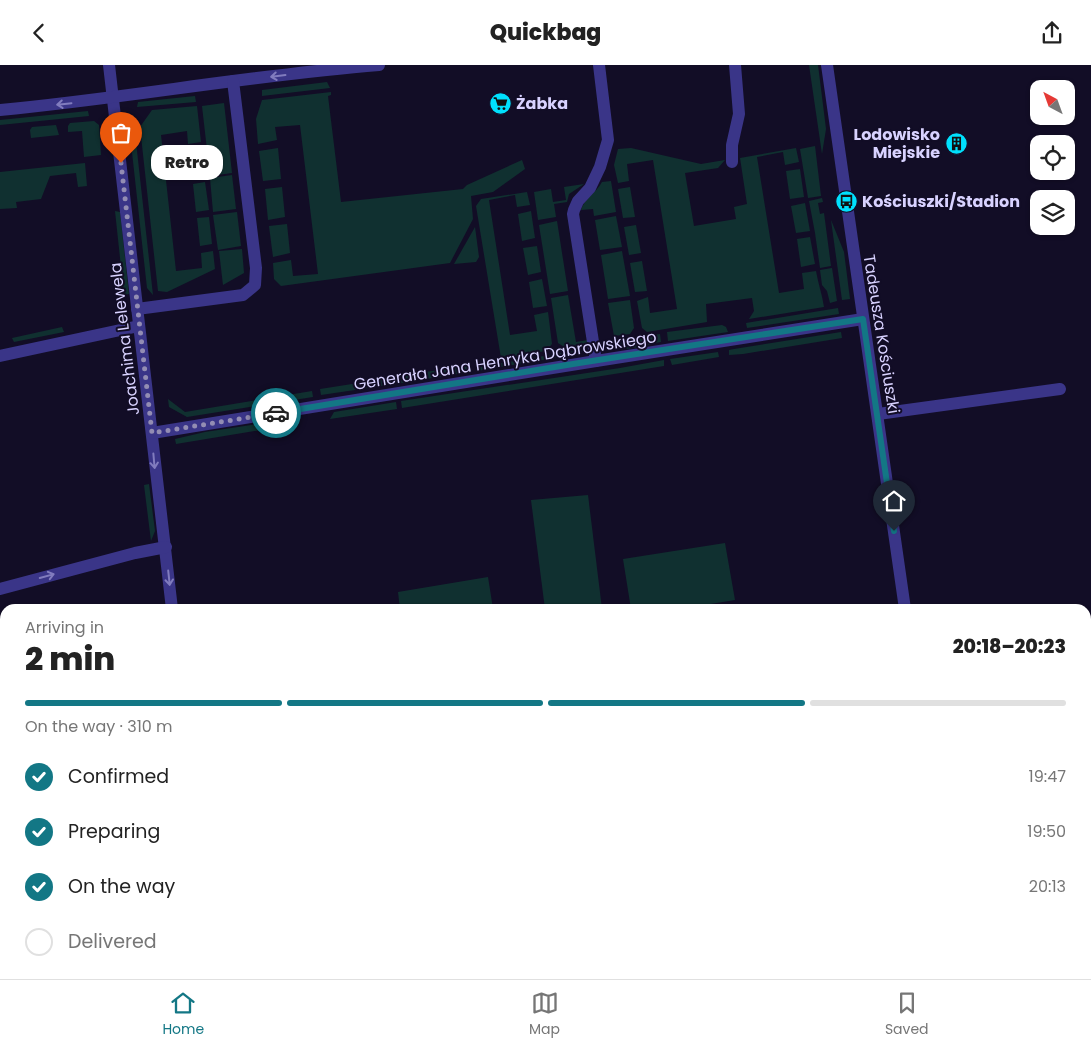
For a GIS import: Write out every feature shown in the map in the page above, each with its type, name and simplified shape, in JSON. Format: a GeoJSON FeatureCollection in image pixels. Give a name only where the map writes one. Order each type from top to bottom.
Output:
{"type":"FeatureCollection","features":[{"type":"Feature","properties":{"kind":"street","name":"Joachima Lelewela"},"geometry":{"type":"LineString","coordinates":[[109,65],[172,604]]}},
{"type":"Feature","properties":{"kind":"street"},"geometry":{"type":"LineString","coordinates":[[0,111],[344,66],[379,65]]}},
{"type":"Feature","properties":{"kind":"street"},"geometry":{"type":"LineString","coordinates":[[596,361],[573,214],[578,201],[590,188],[600,167],[608,140],[599,65]]}},
{"type":"Feature","properties":{"kind":"street"},"geometry":{"type":"LineString","coordinates":[[732,162],[732,145],[738,115],[735,65]]}},
{"type":"Feature","properties":{"kind":"street","name":"Tadeusza Kościuszki"},"geometry":{"type":"LineString","coordinates":[[827,65],[878,414],[903,604]]}},
{"type":"Feature","properties":{"kind":"street"},"geometry":{"type":"LineString","coordinates":[[136,309],[244,295],[256,285],[256,268],[233,81]]}},
{"type":"Feature","properties":{"kind":"street","name":"Generała Jana Henryka Dąbrowskiego"},"geometry":{"type":"LineString","coordinates":[[152,433],[863,319]]}},
{"type":"Feature","properties":{"kind":"street"},"geometry":{"type":"LineString","coordinates":[[0,356],[139,326]]}},
{"type":"Feature","properties":{"kind":"street"},"geometry":{"type":"LineString","coordinates":[[878,414],[1060,389]]}},
{"type":"Feature","properties":{"kind":"street"},"geometry":{"type":"LineString","coordinates":[[0,589],[135,553],[166,547]]}},
{"type":"Feature","properties":{"kind":"green space"},"geometry":{"type":"Polygon","coordinates":[[[809,65],[818,65],[826,129],[822,154],[809,65]]]}},
{"type":"Feature","properties":{"kind":"green space"},"geometry":{"type":"Polygon","coordinates":[[[327,82],[330,88],[262,96],[262,90],[327,82]]]}},
{"type":"Feature","properties":{"kind":"green space"},"geometry":{"type":"Polygon","coordinates":[[[331,92],[331,95],[328,96],[341,202],[463,189],[467,185],[522,160],[525,169],[493,192],[471,196],[473,219],[450,263],[281,286],[274,279],[273,263],[291,260],[293,276],[318,274],[300,125],[275,127],[277,140],[258,144],[256,119],[262,100],[331,92]]]}},
{"type":"Feature","properties":{"kind":"green space"},"geometry":{"type":"Polygon","coordinates":[[[195,96],[196,102],[137,107],[138,102],[195,96]]]}},
{"type":"Feature","properties":{"kind":"green space"},"geometry":{"type":"Polygon","coordinates":[[[224,103],[232,173],[210,176],[202,106],[224,103]]]}},
{"type":"Feature","properties":{"kind":"green space"},"geometry":{"type":"Polygon","coordinates":[[[197,106],[201,142],[188,144],[187,131],[161,135],[176,271],[202,268],[201,253],[213,251],[215,269],[167,292],[158,291],[140,127],[152,110],[197,106]]]}},
{"type":"Feature","properties":{"kind":"green space"},"geometry":{"type":"Polygon","coordinates":[[[88,111],[89,116],[0,125],[0,120],[88,111]]]}},
{"type":"Feature","properties":{"kind":"green space"},"geometry":{"type":"Polygon","coordinates":[[[94,121],[99,125],[101,155],[84,157],[82,131],[68,132],[68,126],[70,123],[94,121]]]}},
{"type":"Feature","properties":{"kind":"green space"},"geometry":{"type":"Polygon","coordinates":[[[134,124],[153,295],[147,288],[129,125],[134,124]]]}},
{"type":"Feature","properties":{"kind":"green space"},"geometry":{"type":"Polygon","coordinates":[[[56,125],[59,135],[31,138],[30,130],[32,127],[56,125]]]}},
{"type":"Feature","properties":{"kind":"green space"},"geometry":{"type":"Polygon","coordinates":[[[815,146],[821,196],[808,198],[800,149],[815,146]]]}},
{"type":"Feature","properties":{"kind":"green space"},"geometry":{"type":"Polygon","coordinates":[[[278,148],[281,179],[263,181],[259,151],[278,148]]]}},
{"type":"Feature","properties":{"kind":"green space"},"geometry":{"type":"Polygon","coordinates":[[[631,148],[701,164],[725,160],[718,168],[685,173],[694,226],[736,219],[734,207],[747,204],[740,158],[796,148],[799,162],[785,165],[783,152],[757,157],[779,293],[804,289],[802,273],[816,271],[824,307],[749,319],[754,311],[752,298],[706,304],[707,322],[647,332],[642,328],[637,301],[648,297],[650,313],[677,309],[653,160],[627,164],[629,181],[618,183],[614,165],[618,149],[631,148]]]}},
{"type":"Feature","properties":{"kind":"green space"},"geometry":{"type":"Polygon","coordinates":[[[202,149],[204,176],[192,177],[189,150],[202,149]]]}},
{"type":"Feature","properties":{"kind":"green space"},"geometry":{"type":"Polygon","coordinates":[[[85,163],[87,186],[78,187],[76,173],[50,176],[41,199],[16,202],[17,208],[0,209],[0,172],[85,163]]]}},
{"type":"Feature","properties":{"kind":"green space"},"geometry":{"type":"Polygon","coordinates":[[[800,169],[804,197],[790,199],[786,171],[800,169]]]}},
{"type":"Feature","properties":{"kind":"green space"},"geometry":{"type":"Polygon","coordinates":[[[232,175],[236,209],[213,212],[210,178],[232,175]]]}},
{"type":"Feature","properties":{"kind":"green space"},"geometry":{"type":"Polygon","coordinates":[[[611,181],[616,212],[594,216],[593,209],[581,210],[602,182],[611,181]]]}},
{"type":"Feature","properties":{"kind":"green space"},"geometry":{"type":"Polygon","coordinates":[[[205,182],[209,210],[196,212],[193,184],[205,182]]]}},
{"type":"Feature","properties":{"kind":"green space"},"geometry":{"type":"Polygon","coordinates":[[[584,184],[569,194],[567,202],[554,204],[556,217],[538,220],[534,192],[551,189],[553,202],[566,200],[564,187],[584,184]]]}},
{"type":"Feature","properties":{"kind":"green space"},"geometry":{"type":"Polygon","coordinates":[[[282,187],[285,217],[268,220],[265,189],[282,187]]]}},
{"type":"Feature","properties":{"kind":"green space"},"geometry":{"type":"Polygon","coordinates":[[[630,187],[635,217],[623,218],[618,189],[630,187]]]}},
{"type":"Feature","properties":{"kind":"green space"},"geometry":{"type":"Polygon","coordinates":[[[527,192],[530,205],[517,207],[515,195],[489,200],[510,335],[537,331],[534,315],[548,312],[552,344],[546,351],[501,358],[476,206],[481,199],[527,192]]]}},
{"type":"Feature","properties":{"kind":"green space"},"geometry":{"type":"Polygon","coordinates":[[[822,198],[823,202],[818,203],[820,214],[824,213],[831,266],[820,268],[809,201],[822,198]]]}},
{"type":"Feature","properties":{"kind":"green space"},"geometry":{"type":"Polygon","coordinates":[[[805,203],[810,231],[796,233],[791,206],[805,203]]]}},
{"type":"Feature","properties":{"kind":"green space"},"geometry":{"type":"Polygon","coordinates":[[[115,211],[120,212],[129,294],[124,295],[115,211]]]}},
{"type":"Feature","properties":{"kind":"green space"},"geometry":{"type":"Polygon","coordinates":[[[531,211],[535,238],[522,241],[518,214],[531,211]]]}},
{"type":"Feature","properties":{"kind":"green space"},"geometry":{"type":"Polygon","coordinates":[[[237,212],[241,246],[218,250],[213,215],[237,212]]]}},
{"type":"Feature","properties":{"kind":"green space"},"geometry":{"type":"Polygon","coordinates":[[[616,216],[622,247],[600,250],[595,220],[616,216]]]}},
{"type":"Feature","properties":{"kind":"green space"},"geometry":{"type":"Polygon","coordinates":[[[209,217],[212,244],[200,246],[197,218],[209,217]]]}},
{"type":"Feature","properties":{"kind":"green space"},"geometry":{"type":"Polygon","coordinates":[[[831,220],[844,252],[850,299],[842,300],[831,220]]]}},
{"type":"Feature","properties":{"kind":"green space"},"geometry":{"type":"Polygon","coordinates":[[[557,221],[568,291],[550,294],[539,225],[557,221]]]}},
{"type":"Feature","properties":{"kind":"green space"},"geometry":{"type":"Polygon","coordinates":[[[287,224],[290,253],[273,257],[269,226],[287,224]]]}},
{"type":"Feature","properties":{"kind":"green space"},"geometry":{"type":"Polygon","coordinates":[[[636,225],[641,253],[629,255],[624,227],[636,225]]]}},
{"type":"Feature","properties":{"kind":"green space"},"geometry":{"type":"Polygon","coordinates":[[[475,227],[479,257],[476,262],[454,264],[475,227]]]}},
{"type":"Feature","properties":{"kind":"green space"},"geometry":{"type":"Polygon","coordinates":[[[810,237],[815,264],[801,267],[797,239],[810,237]]]}},
{"type":"Feature","properties":{"kind":"green space"},"geometry":{"type":"Polygon","coordinates":[[[537,246],[541,272],[528,275],[523,248],[537,246]]]}},
{"type":"Feature","properties":{"kind":"green space"},"geometry":{"type":"Polygon","coordinates":[[[242,249],[244,273],[223,285],[219,251],[242,249]]]}},
{"type":"Feature","properties":{"kind":"green space"},"geometry":{"type":"Polygon","coordinates":[[[622,251],[630,296],[608,299],[601,255],[622,251]]]}},
{"type":"Feature","properties":{"kind":"green space"},"geometry":{"type":"Polygon","coordinates":[[[642,261],[647,291],[635,292],[630,263],[642,261]]]}},
{"type":"Feature","properties":{"kind":"green space"},"geometry":{"type":"Polygon","coordinates":[[[832,268],[837,301],[830,303],[827,291],[822,285],[820,270],[832,268]]]}},
{"type":"Feature","properties":{"kind":"green space"},"geometry":{"type":"Polygon","coordinates":[[[542,279],[547,306],[533,308],[529,282],[542,279]]]}},
{"type":"Feature","properties":{"kind":"green space"},"geometry":{"type":"Polygon","coordinates":[[[568,295],[576,342],[588,340],[588,343],[566,348],[558,343],[551,298],[568,295]]]}},
{"type":"Feature","properties":{"kind":"green space"},"geometry":{"type":"Polygon","coordinates":[[[630,300],[634,328],[630,334],[614,336],[608,303],[630,300]]]}},
{"type":"Feature","properties":{"kind":"green space"},"geometry":{"type":"Polygon","coordinates":[[[838,308],[839,314],[747,328],[746,323],[838,308]]]}},
{"type":"Feature","properties":{"kind":"green space"},"geometry":{"type":"Polygon","coordinates":[[[722,325],[726,327],[728,332],[668,341],[667,332],[722,325]]]}},
{"type":"Feature","properties":{"kind":"green space"},"geometry":{"type":"Polygon","coordinates":[[[62,327],[64,332],[14,342],[12,338],[62,327]]]}},
{"type":"Feature","properties":{"kind":"green space"},"geometry":{"type":"Polygon","coordinates":[[[841,332],[842,338],[729,355],[729,350],[841,332]]]}},
{"type":"Feature","properties":{"kind":"green space"},"geometry":{"type":"Polygon","coordinates":[[[660,334],[661,342],[630,349],[615,349],[602,343],[660,334]]]}},
{"type":"Feature","properties":{"kind":"green space"},"geometry":{"type":"Polygon","coordinates":[[[586,349],[579,354],[477,371],[477,367],[586,349]]]}},
{"type":"Feature","properties":{"kind":"green space"},"geometry":{"type":"Polygon","coordinates":[[[718,352],[719,357],[672,365],[670,359],[718,352]]]}},
{"type":"Feature","properties":{"kind":"green space"},"geometry":{"type":"Polygon","coordinates":[[[664,360],[664,366],[402,408],[401,401],[664,360]]]}},
{"type":"Feature","properties":{"kind":"green space"},"geometry":{"type":"Polygon","coordinates":[[[469,366],[470,372],[426,379],[425,372],[469,366]]]}},
{"type":"Feature","properties":{"kind":"green space"},"geometry":{"type":"Polygon","coordinates":[[[416,374],[416,381],[321,395],[320,389],[416,374]]]}},
{"type":"Feature","properties":{"kind":"green space"},"geometry":{"type":"Polygon","coordinates":[[[312,391],[313,397],[187,417],[169,407],[168,399],[185,412],[312,391]]]}},
{"type":"Feature","properties":{"kind":"green space"},"geometry":{"type":"Polygon","coordinates":[[[396,402],[397,409],[330,419],[334,412],[396,402]]]}},
{"type":"Feature","properties":{"kind":"green space"},"geometry":{"type":"Polygon","coordinates":[[[278,421],[279,427],[176,444],[175,439],[205,432],[278,421]]]}},
{"type":"Feature","properties":{"kind":"green space"},"geometry":{"type":"Polygon","coordinates":[[[149,484],[155,531],[151,541],[144,485],[149,484]]]}},
{"type":"Feature","properties":{"kind":"green space"},"geometry":{"type":"Polygon","coordinates":[[[588,495],[601,604],[544,604],[531,500],[588,495]]]}},
{"type":"Feature","properties":{"kind":"green space"},"geometry":{"type":"Polygon","coordinates":[[[725,543],[735,600],[711,604],[630,604],[623,559],[725,543]]]}},
{"type":"Feature","properties":{"kind":"green space"},"geometry":{"type":"Polygon","coordinates":[[[488,577],[492,604],[399,604],[398,592],[488,577]]]}},
{"type":"Feature","properties":{"kind":"way so far"},"geometry":{"type":"LineString","coordinates":[[121,163],[136,309],[152,433],[276,413]]}},
{"type":"Feature","properties":{"kind":"place","name":"Żabka"},"geometry":{"type":"Point","coordinates":[500,103]}},
{"type":"Feature","properties":{"kind":"place","name":"Lodowisko Miejskie"},"geometry":{"type":"Point","coordinates":[956,143]}},
{"type":"Feature","properties":{"kind":"place","name":"Retro"},"geometry":{"type":"Point","coordinates":[121,163]}},
{"type":"Feature","properties":{"kind":"place","name":"Kościuszki/Stadion"},"geometry":{"type":"Point","coordinates":[846,201]}},
{"type":"Feature","properties":{"kind":"route"},"geometry":{"type":"LineString","coordinates":[[276,413],[863,319],[894,531]]}}]}
